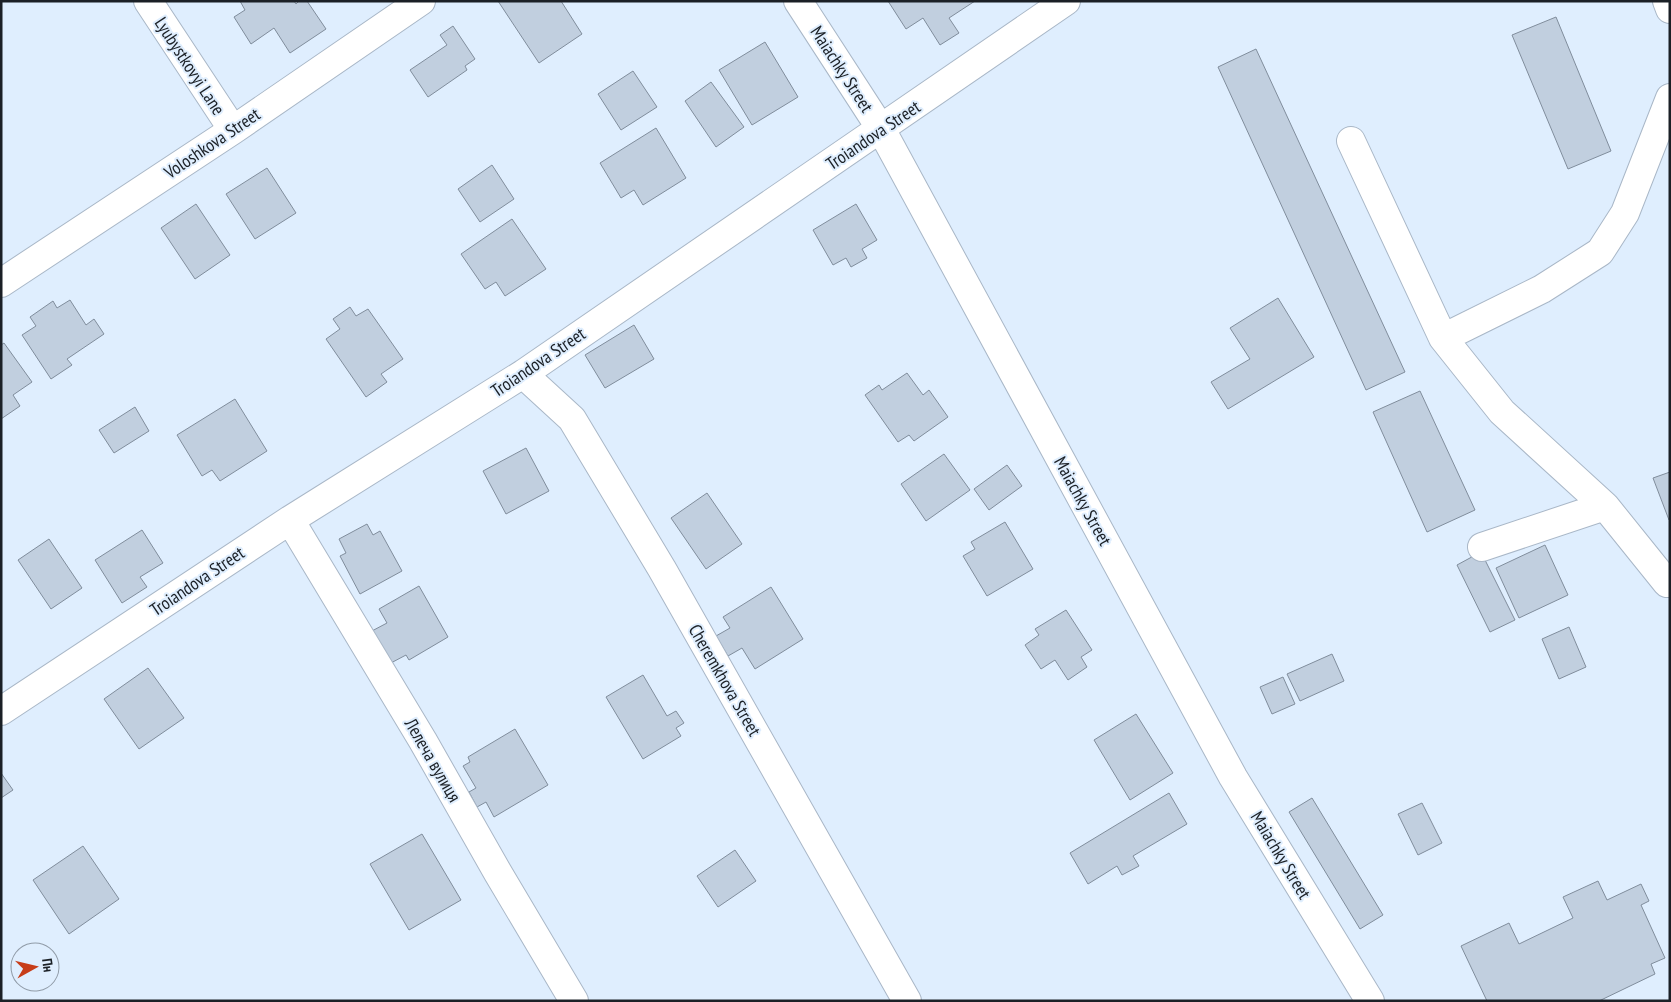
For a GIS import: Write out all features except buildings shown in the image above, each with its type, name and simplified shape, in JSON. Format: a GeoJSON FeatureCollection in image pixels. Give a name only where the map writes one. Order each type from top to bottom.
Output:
{"type":"FeatureCollection","features":[{"type":"Feature","properties":{"kind":"street","name":"Lyubystkovyi Lane"},"geometry":{"type":"LineString","coordinates":[[148,1],[233,130]]}},
{"type":"Feature","properties":{"kind":"street","name":"Voloshkova Street"},"geometry":{"type":"LineString","coordinates":[[1,282],[233,130],[422,1]]}},
{"type":"Feature","properties":{"kind":"street","name":"Maiachky Street"},"geometry":{"type":"LineString","coordinates":[[798,1],[881,129],[1233,777],[1370,1001]]}},
{"type":"Feature","properties":{"kind":"street","name":"Troiandova Street"},"geometry":{"type":"LineString","coordinates":[[1,711],[290,520],[523,374],[1066,1]]}},
{"type":"Feature","properties":{"kind":"street"},"geometry":{"type":"LineString","coordinates":[[1667,1],[1670,9]]}},
{"type":"Feature","properties":{"kind":"street"},"geometry":{"type":"LineString","coordinates":[[1443,338],[1542,289],[1600,252],[1625,212],[1670,98]]}},
{"type":"Feature","properties":{"kind":"street"},"geometry":{"type":"LineString","coordinates":[[1351,141],[1443,338],[1502,412],[1605,506],[1667,583],[1670,582]]}},
{"type":"Feature","properties":{"kind":"street","name":"Cheremkhova Street"},"geometry":{"type":"LineString","coordinates":[[523,374],[572,419],[662,569],[907,1001]]}},
{"type":"Feature","properties":{"kind":"street"},"geometry":{"type":"LineString","coordinates":[[1482,547],[1605,506]]}},
{"type":"Feature","properties":{"kind":"street","name":"Лелеча вулиця"},"geometry":{"type":"LineString","coordinates":[[290,520],[423,742],[574,1001]]}}]}
